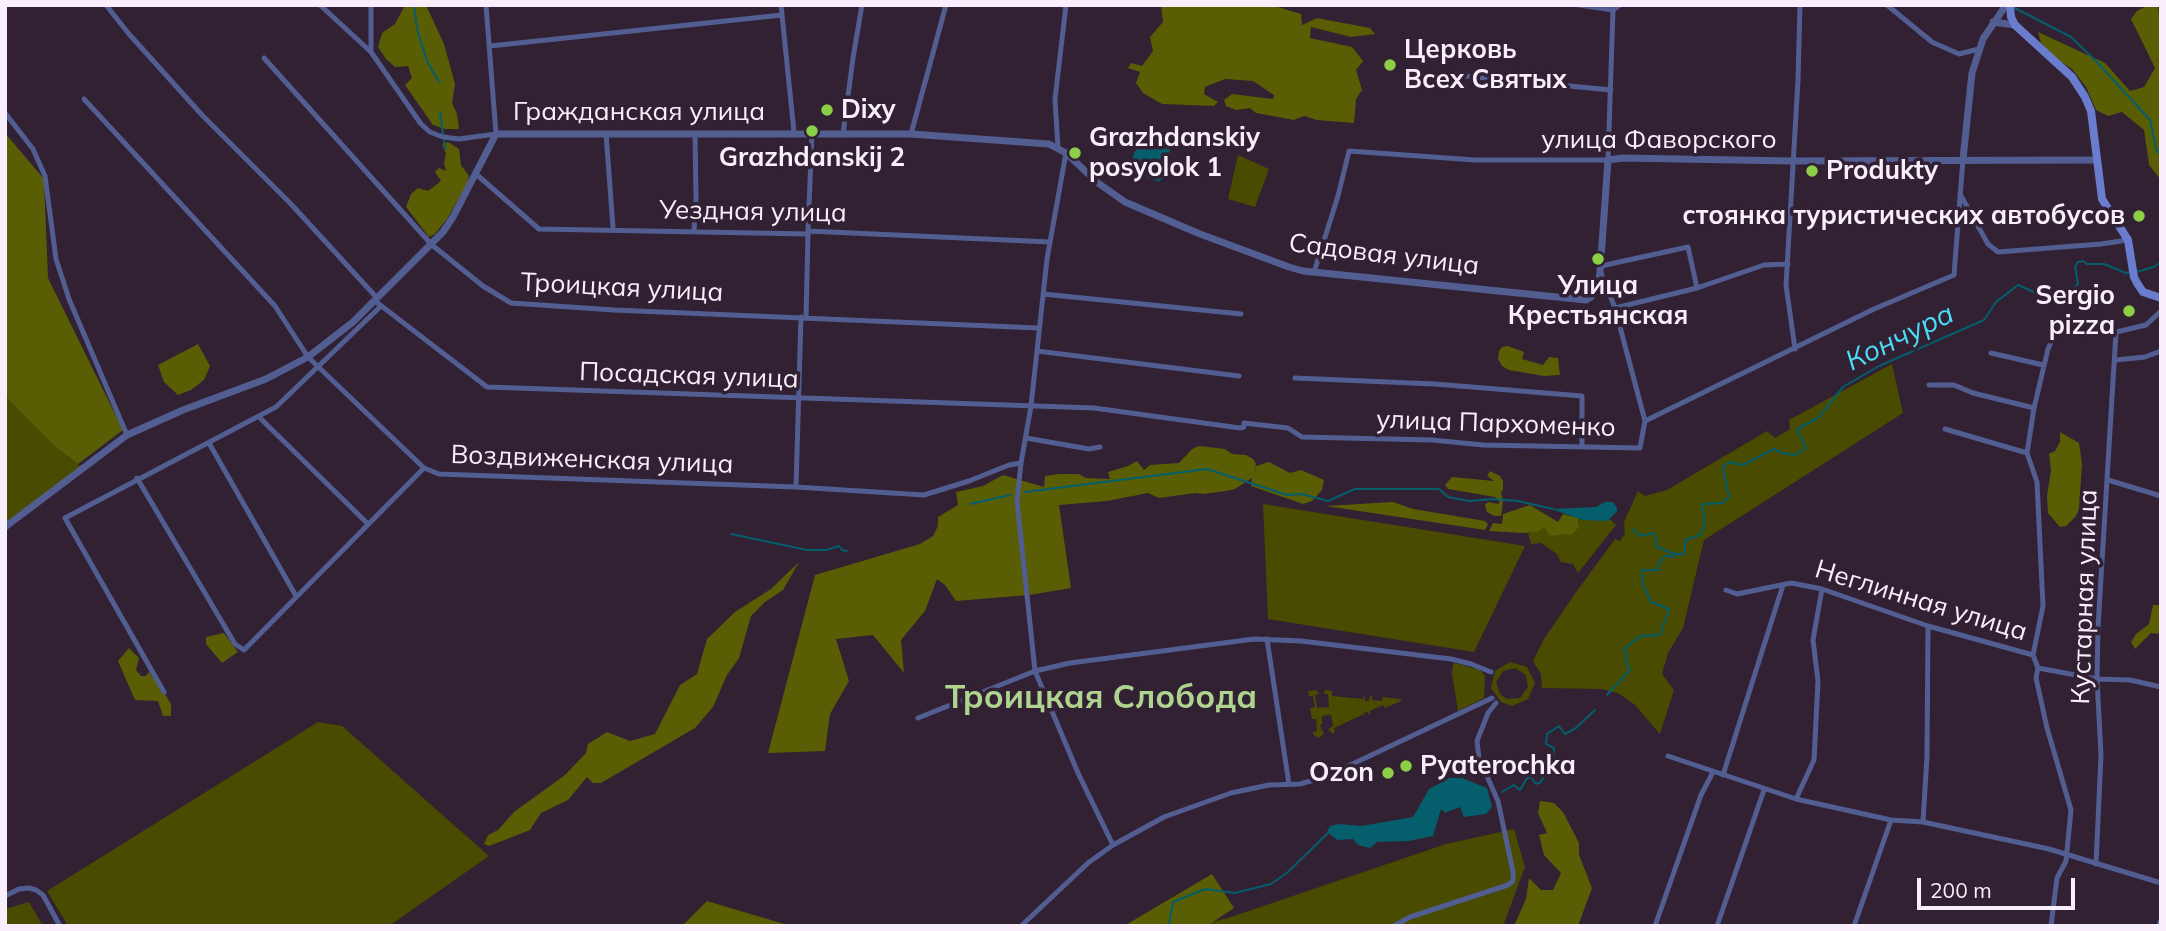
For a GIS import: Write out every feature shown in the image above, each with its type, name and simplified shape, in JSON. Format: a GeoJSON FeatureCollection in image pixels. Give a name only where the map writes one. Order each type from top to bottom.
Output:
{"type":"FeatureCollection","features":[{"type":"Feature","properties":{"kind":"main road"},"geometry":{"type":"LineString","coordinates":[[2008,5],[2015,25],[2079,85],[2091,111],[2102,199],[2128,240],[2134,277],[2143,292],[2157,297]]}},
{"type":"Feature","properties":{"kind":"street","name":"Посадская улица"},"geometry":{"type":"LineString","coordinates":[[106,5],[202,115],[292,204],[377,302],[487,387],[1031,406]]}},
{"type":"Feature","properties":{"kind":"street"},"geometry":{"type":"LineString","coordinates":[[320,5],[371,52],[421,124],[430,132],[459,139],[496,134],[486,5]]}},
{"type":"Feature","properties":{"kind":"street"},"geometry":{"type":"LineString","coordinates":[[371,5],[371,52]]}},
{"type":"Feature","properties":{"kind":"street"},"geometry":{"type":"LineString","coordinates":[[781,5],[791,79],[794,132]]}},
{"type":"Feature","properties":{"kind":"street"},"geometry":{"type":"LineString","coordinates":[[843,134],[862,5]]}},
{"type":"Feature","properties":{"kind":"street"},"geometry":{"type":"LineString","coordinates":[[911,134],[946,5]]}},
{"type":"Feature","properties":{"kind":"street"},"geometry":{"type":"LineString","coordinates":[[1058,148],[1055,99],[1066,5]]}},
{"type":"Feature","properties":{"kind":"street"},"geometry":{"type":"LineString","coordinates":[[1579,5],[1613,10],[1620,5]]}},
{"type":"Feature","properties":{"kind":"street"},"geometry":{"type":"LineString","coordinates":[[1795,349],[1787,305],[1800,5]]}},
{"type":"Feature","properties":{"kind":"street"},"geometry":{"type":"LineString","coordinates":[[1887,5],[1932,42],[1959,54],[1979,49]]}},
{"type":"Feature","properties":{"kind":"street"},"geometry":{"type":"LineString","coordinates":[[2008,5],[1993,22],[1979,49],[1972,73],[1960,194],[1988,244],[1998,252],[2128,240]]}},
{"type":"Feature","properties":{"kind":"street"},"geometry":{"type":"LineString","coordinates":[[1613,10],[1601,269],[1615,309],[1645,421]]}},
{"type":"Feature","properties":{"kind":"street"},"geometry":{"type":"LineString","coordinates":[[490,46],[782,15]]}},
{"type":"Feature","properties":{"kind":"street"},"geometry":{"type":"LineString","coordinates":[[1993,22],[2015,25]]}},
{"type":"Feature","properties":{"kind":"street","name":"Троицкая улица"},"geometry":{"type":"LineString","coordinates":[[264,58],[432,245],[483,286],[511,303],[1038,328]]}},
{"type":"Feature","properties":{"kind":"street"},"geometry":{"type":"LineString","coordinates":[[1455,75],[1611,90]]}},
{"type":"Feature","properties":{"kind":"street","name":"Воздвиженская улица"},"geometry":{"type":"LineString","coordinates":[[84,99],[275,306],[308,357],[424,468],[439,474],[796,487],[924,495],[1021,463]]}},
{"type":"Feature","properties":{"kind":"street"},"geometry":{"type":"LineString","coordinates":[[5,113],[33,149],[45,176],[56,259],[65,289],[127,435]]}},
{"type":"Feature","properties":{"kind":"street"},"geometry":{"type":"LineString","coordinates":[[606,133],[613,229]]}},
{"type":"Feature","properties":{"kind":"street"},"geometry":{"type":"LineString","coordinates":[[694,230],[695,133]]}},
{"type":"Feature","properties":{"kind":"street"},"geometry":{"type":"LineString","coordinates":[[796,487],[812,133]]}},
{"type":"Feature","properties":{"kind":"street","name":"Гражданская улица"},"geometry":{"type":"LineString","coordinates":[[5,527],[127,435],[183,410],[266,379],[308,357],[353,322],[377,302],[432,245],[453,217],[496,134],[911,134],[1049,144]]}},
{"type":"Feature","properties":{"kind":"street","name":"Садовая улица"},"geometry":{"type":"LineString","coordinates":[[1049,144],[1066,153],[1098,183],[1125,202],[1278,263],[1314,272],[1586,300],[1591,298],[1598,285],[1601,269]]}},
{"type":"Feature","properties":{"kind":"street","name":"улица Фаворского"},"geometry":{"type":"LineString","coordinates":[[1314,272],[1349,151],[1475,160],[2096,160]]}},
{"type":"Feature","properties":{"kind":"street"},"geometry":{"type":"LineString","coordinates":[[1066,153],[1050,242],[1017,501],[1035,671],[1078,773],[1113,845]]}},
{"type":"Feature","properties":{"kind":"street","name":"Уездная улица"},"geometry":{"type":"LineString","coordinates":[[476,174],[539,229],[808,232],[1050,242]]}},
{"type":"Feature","properties":{"kind":"street","name":"улица Пархоменко"},"geometry":{"type":"LineString","coordinates":[[1031,406],[1094,408],[1240,429],[1244,427],[1244,423],[1288,428],[1302,437],[1640,448],[1645,421],[1874,310],[1954,275],[1960,194]]}},
{"type":"Feature","properties":{"kind":"street"},"geometry":{"type":"LineString","coordinates":[[1601,269],[1688,247],[1698,288]]}},
{"type":"Feature","properties":{"kind":"street"},"geometry":{"type":"LineString","coordinates":[[1615,309],[1698,288],[1764,265],[1788,264]]}},
{"type":"Feature","properties":{"kind":"street"},"geometry":{"type":"LineString","coordinates":[[1043,294],[1241,314]]}},
{"type":"Feature","properties":{"kind":"street"},"geometry":{"type":"LineString","coordinates":[[2033,654],[2043,606],[2038,482],[2027,453],[2043,365],[2056,333],[2116,332],[2146,326],[2159,312],[2157,297]]}},
{"type":"Feature","properties":{"kind":"street"},"geometry":{"type":"LineString","coordinates":[[164,692],[65,518],[276,407],[319,367],[377,302]]}},
{"type":"Feature","properties":{"kind":"street","name":"Кустарная улица"},"geometry":{"type":"LineString","coordinates":[[2096,864],[2101,755],[2097,679],[2098,627],[2116,332]]}},
{"type":"Feature","properties":{"kind":"street"},"geometry":{"type":"LineString","coordinates":[[1037,351],[1240,376]]}},
{"type":"Feature","properties":{"kind":"street"},"geometry":{"type":"LineString","coordinates":[[2116,360],[2144,357],[2161,351]]}},
{"type":"Feature","properties":{"kind":"street"},"geometry":{"type":"LineString","coordinates":[[1991,353],[2043,365]]}},
{"type":"Feature","properties":{"kind":"street"},"geometry":{"type":"LineString","coordinates":[[1295,378],[1435,384],[1582,396],[1582,446]]}},
{"type":"Feature","properties":{"kind":"street"},"geometry":{"type":"LineString","coordinates":[[1929,385],[1954,386],[2034,408]]}},
{"type":"Feature","properties":{"kind":"street"},"geometry":{"type":"LineString","coordinates":[[259,417],[368,524]]}},
{"type":"Feature","properties":{"kind":"street"},"geometry":{"type":"LineString","coordinates":[[1945,429],[2027,453]]}},
{"type":"Feature","properties":{"kind":"street"},"geometry":{"type":"LineString","coordinates":[[1026,438],[1089,449],[1100,446]]}},
{"type":"Feature","properties":{"kind":"street"},"geometry":{"type":"LineString","coordinates":[[209,443],[296,596]]}},
{"type":"Feature","properties":{"kind":"street"},"geometry":{"type":"LineString","coordinates":[[137,478],[228,633],[239,649],[244,650],[424,468]]}},
{"type":"Feature","properties":{"kind":"street"},"geometry":{"type":"LineString","coordinates":[[2108,480],[2161,496]]}},
{"type":"Feature","properties":{"kind":"street","name":"Неглинная улица"},"geometry":{"type":"LineString","coordinates":[[1726,590],[1737,594],[1791,583],[1822,589],[1928,626],[2033,654],[2038,668],[2036,678],[2047,728],[2071,810],[2067,856],[2057,877],[2051,926]]}},
{"type":"Feature","properties":{"kind":"street","name":"Неглинная улица"},"geometry":{"type":"LineString","coordinates":[[1723,775],[1783,585]]}},
{"type":"Feature","properties":{"kind":"street"},"geometry":{"type":"LineString","coordinates":[[1796,799],[1814,760],[1818,681],[1813,640],[1822,589]]}},
{"type":"Feature","properties":{"kind":"street"},"geometry":{"type":"LineString","coordinates":[[1923,822],[1927,756],[1928,626]]}},
{"type":"Feature","properties":{"kind":"street"},"geometry":{"type":"LineString","coordinates":[[1267,639],[1289,784]]}},
{"type":"Feature","properties":{"kind":"street"},"geometry":{"type":"LineString","coordinates":[[918,718],[1035,671],[1081,661],[1237,641],[1267,639],[1451,659],[1491,672]]}},
{"type":"Feature","properties":{"kind":"street"},"geometry":{"type":"LineString","coordinates":[[2038,668],[2097,679],[2130,680],[2161,687]]}},
{"type":"Feature","properties":{"kind":"street"},"geometry":{"type":"LineString","coordinates":[[1021,926],[1066,883],[1113,845],[1164,817],[1210,800],[1269,785],[1314,781],[1345,770],[1494,701],[1477,741],[1479,758],[1498,801],[1513,881],[1508,886],[1410,917],[1394,926]]}},
{"type":"Feature","properties":{"kind":"street"},"geometry":{"type":"LineString","coordinates":[[1668,756],[1796,799],[1891,820],[1923,822],[2036,846],[2161,883]]}},
{"type":"Feature","properties":{"kind":"street"},"geometry":{"type":"LineString","coordinates":[[1655,926],[1701,795],[1713,772]]}},
{"type":"Feature","properties":{"kind":"street"},"geometry":{"type":"LineString","coordinates":[[1717,926],[1764,790]]}},
{"type":"Feature","properties":{"kind":"street"},"geometry":{"type":"LineString","coordinates":[[1854,926],[1891,820]]}},
{"type":"Feature","properties":{"kind":"street"},"geometry":{"type":"LineString","coordinates":[[5,896],[29,887],[36,890],[43,895],[60,926]]}},
{"type":"Feature","properties":{"kind":"shaded area"},"geometry":{"type":"Polygon","coordinates":[[[405,5],[426,5],[444,44],[455,84],[452,103],[459,129],[445,129],[433,125],[405,85],[412,78],[408,66],[395,67],[378,47],[382,33],[395,24],[405,5]]]}},
{"type":"Feature","properties":{"kind":"shaded area"},"geometry":{"type":"Polygon","coordinates":[[[1161,5],[1271,5],[1301,14],[1302,25],[1317,18],[1370,28],[1375,34],[1351,37],[1311,27],[1310,38],[1352,47],[1363,61],[1356,70],[1362,90],[1356,99],[1354,123],[1317,120],[1304,116],[1294,120],[1256,113],[1250,108],[1236,110],[1226,106],[1224,100],[1232,94],[1273,99],[1274,95],[1253,81],[1225,79],[1205,87],[1204,94],[1218,102],[1214,106],[1162,104],[1143,93],[1136,83],[1140,72],[1128,68],[1131,63],[1142,66],[1153,51],[1150,37],[1163,22],[1161,5]]]}},
{"type":"Feature","properties":{"kind":"shaded area"},"geometry":{"type":"Polygon","coordinates":[[[2148,5],[2158,6],[2161,35],[2160,179],[2149,165],[2144,130],[2122,112],[2108,116],[2096,110],[2086,87],[2072,69],[2052,56],[2041,43],[2038,32],[2105,63],[2130,91],[2144,87],[2155,68],[2131,19],[2137,11],[2148,5]]]}},
{"type":"Feature","properties":{"kind":"shaded area"},"geometry":{"type":"Polygon","coordinates":[[[5,133],[44,179],[48,278],[123,430],[78,464],[53,445],[5,396],[5,133]]]}},
{"type":"Feature","properties":{"kind":"shaded area"},"geometry":{"type":"Polygon","coordinates":[[[448,142],[459,149],[461,165],[469,176],[447,219],[435,234],[429,237],[406,207],[411,194],[418,188],[428,191],[441,181],[435,172],[439,168],[446,171],[446,154],[442,144],[448,142]]]}},
{"type":"Feature","properties":{"kind":"shaded area"},"geometry":{"type":"Polygon","coordinates":[[[1238,155],[1269,169],[1255,207],[1228,199],[1238,155]]]}},
{"type":"Feature","properties":{"kind":"shaded area"},"geometry":{"type":"Polygon","coordinates":[[[198,344],[210,366],[204,380],[191,390],[178,395],[164,382],[158,365],[198,344]]]}},
{"type":"Feature","properties":{"kind":"shaded area"},"geometry":{"type":"Polygon","coordinates":[[[1508,346],[1524,352],[1522,359],[1543,365],[1549,357],[1558,358],[1560,375],[1544,376],[1509,370],[1502,366],[1498,359],[1502,347],[1508,346]]]}},
{"type":"Feature","properties":{"kind":"shaded area"},"geometry":{"type":"Polygon","coordinates":[[[1892,364],[1903,413],[1704,540],[1683,628],[1668,653],[1662,674],[1674,690],[1660,734],[1635,705],[1618,693],[1602,689],[1542,688],[1541,674],[1533,661],[1544,639],[1574,595],[1615,539],[1620,541],[1625,534],[1624,522],[1638,491],[1645,496],[1667,490],[1767,431],[1775,438],[1790,429],[1789,420],[1892,364]]]}},
{"type":"Feature","properties":{"kind":"shaded area"},"geometry":{"type":"Polygon","coordinates":[[[5,396],[53,445],[82,469],[5,527],[5,396]]]}},
{"type":"Feature","properties":{"kind":"shaded area"},"geometry":{"type":"Polygon","coordinates":[[[2060,432],[2079,443],[2082,464],[2079,509],[2066,526],[2060,527],[2048,513],[2047,496],[2051,470],[2049,454],[2055,451],[2060,442],[2060,432]]]}},
{"type":"Feature","properties":{"kind":"shaded area"},"geometry":{"type":"Polygon","coordinates":[[[1199,446],[1225,449],[1232,454],[1246,455],[1253,459],[1256,464],[1253,477],[1256,466],[1269,462],[1290,473],[1301,470],[1324,480],[1322,490],[1312,501],[1303,504],[1251,486],[1252,478],[1235,489],[1226,491],[1159,498],[1148,493],[1107,501],[1059,505],[1071,588],[1029,595],[956,601],[945,585],[937,579],[925,611],[901,640],[904,673],[873,635],[836,639],[849,681],[830,714],[825,751],[768,753],[815,575],[920,544],[933,536],[938,526],[938,517],[958,505],[956,492],[983,486],[1003,475],[1044,487],[1045,476],[1059,474],[1110,479],[1108,472],[1137,461],[1144,470],[1150,465],[1179,463],[1192,449],[1199,446]]]}},
{"type":"Feature","properties":{"kind":"shaded area"},"geometry":{"type":"Polygon","coordinates":[[[1490,471],[1500,476],[1503,481],[1501,516],[1487,512],[1485,505],[1488,502],[1500,502],[1495,497],[1448,489],[1445,485],[1452,477],[1494,481],[1487,476],[1490,471]]]}},
{"type":"Feature","properties":{"kind":"shaded area"},"geometry":{"type":"Polygon","coordinates":[[[1393,502],[1413,509],[1485,521],[1488,524],[1485,530],[1326,506],[1393,502]]]}},
{"type":"Feature","properties":{"kind":"shaded area"},"geometry":{"type":"Polygon","coordinates":[[[1263,504],[1525,546],[1474,652],[1268,619],[1263,504]]]}},
{"type":"Feature","properties":{"kind":"shaded area"},"geometry":{"type":"Polygon","coordinates":[[[1530,505],[1558,522],[1563,514],[1578,518],[1579,527],[1571,535],[1550,536],[1544,527],[1537,532],[1489,531],[1493,523],[1502,524],[1503,514],[1530,505]]]}},
{"type":"Feature","properties":{"kind":"shaded area"},"geometry":{"type":"Polygon","coordinates":[[[1578,518],[1611,520],[1616,525],[1578,573],[1573,564],[1561,562],[1557,554],[1541,543],[1531,544],[1528,533],[1545,527],[1550,536],[1579,523],[1578,518]]]}},
{"type":"Feature","properties":{"kind":"shaded area"},"geometry":{"type":"Polygon","coordinates":[[[799,562],[783,590],[751,616],[739,658],[727,675],[713,707],[695,728],[601,783],[593,783],[587,777],[568,800],[541,813],[530,830],[489,846],[484,844],[488,835],[498,830],[514,812],[565,775],[586,753],[588,744],[607,732],[630,741],[655,734],[680,685],[697,674],[707,639],[735,612],[771,589],[799,562]]]}},
{"type":"Feature","properties":{"kind":"shaded area"},"geometry":{"type":"Polygon","coordinates":[[[2153,605],[2161,605],[2161,634],[2151,633],[2135,649],[2131,642],[2136,634],[2149,624],[2153,605]]]}},
{"type":"Feature","properties":{"kind":"shaded area"},"geometry":{"type":"Polygon","coordinates":[[[224,633],[238,652],[222,663],[206,644],[206,637],[224,633]]]}},
{"type":"Feature","properties":{"kind":"shaded area"},"geometry":{"type":"Polygon","coordinates":[[[129,648],[139,658],[136,670],[141,676],[146,676],[149,672],[164,692],[171,704],[171,716],[163,716],[158,701],[135,700],[118,661],[129,648]]]}},
{"type":"Feature","properties":{"kind":"shaded area"},"geometry":{"type":"Polygon","coordinates":[[[1510,662],[1527,667],[1535,683],[1528,699],[1512,706],[1501,702],[1491,688],[1495,671],[1510,662]],[[1515,668],[1503,671],[1496,682],[1500,694],[1507,699],[1520,698],[1528,687],[1526,675],[1515,668]]]}},
{"type":"Feature","properties":{"kind":"shaded area"},"geometry":{"type":"Polygon","coordinates":[[[1455,663],[1480,670],[1485,676],[1484,698],[1458,711],[1452,674],[1455,663]]]}},
{"type":"Feature","properties":{"kind":"shaded area"},"geometry":{"type":"Polygon","coordinates":[[[1317,690],[1317,708],[1329,707],[1325,690],[1332,691],[1332,696],[1363,699],[1364,695],[1365,701],[1369,701],[1372,696],[1372,700],[1382,701],[1383,697],[1401,701],[1370,711],[1370,716],[1367,711],[1363,714],[1366,718],[1362,715],[1334,728],[1333,734],[1328,729],[1333,726],[1331,715],[1322,716],[1320,725],[1324,734],[1318,738],[1313,734],[1317,731],[1316,719],[1312,719],[1310,708],[1315,707],[1313,696],[1309,696],[1308,691],[1317,690]]]}},
{"type":"Feature","properties":{"kind":"shaded area"},"geometry":{"type":"Polygon","coordinates":[[[318,722],[342,726],[489,856],[389,926],[68,926],[47,891],[318,722]]]}},
{"type":"Feature","properties":{"kind":"shaded area"},"geometry":{"type":"Polygon","coordinates":[[[1540,801],[1554,803],[1563,812],[1579,843],[1579,855],[1592,888],[1578,926],[1514,926],[1526,899],[1529,878],[1541,890],[1553,890],[1561,873],[1544,855],[1539,835],[1547,833],[1538,813],[1540,801]]]}},
{"type":"Feature","properties":{"kind":"shaded area"},"geometry":{"type":"Polygon","coordinates":[[[1514,829],[1525,867],[1503,926],[1198,926],[1446,844],[1514,829]]]}},
{"type":"Feature","properties":{"kind":"shaded area"},"geometry":{"type":"Polygon","coordinates":[[[1212,874],[1234,908],[1207,926],[1124,926],[1212,874]]]}},
{"type":"Feature","properties":{"kind":"shaded area"},"geometry":{"type":"Polygon","coordinates":[[[707,901],[791,926],[682,926],[707,901]]]}},
{"type":"Feature","properties":{"kind":"shaded area"},"geometry":{"type":"Polygon","coordinates":[[[29,902],[43,926],[5,926],[5,909],[29,902]]]}},
{"type":"Feature","properties":{"kind":"water"},"geometry":{"type":"Polygon","coordinates":[[[1146,137],[1166,138],[1171,147],[1163,178],[1158,182],[1135,171],[1131,165],[1134,153],[1146,137]]]}},
{"type":"Feature","properties":{"kind":"water"},"geometry":{"type":"Polygon","coordinates":[[[1605,502],[1613,502],[1617,508],[1608,521],[1583,520],[1551,509],[1596,507],[1605,502]]]}},
{"type":"Feature","properties":{"kind":"water"},"geometry":{"type":"Polygon","coordinates":[[[1449,778],[1462,778],[1487,788],[1492,807],[1486,814],[1464,817],[1460,807],[1445,813],[1441,809],[1433,836],[1409,841],[1377,842],[1370,848],[1358,845],[1353,839],[1337,840],[1327,832],[1330,826],[1339,824],[1361,826],[1413,817],[1429,789],[1449,778]]]}},
{"type":"Feature","properties":{"kind":"waterway"},"geometry":{"type":"LineString","coordinates":[[414,5],[417,29],[427,61],[439,82]]}},
{"type":"Feature","properties":{"kind":"waterway"},"geometry":{"type":"LineString","coordinates":[[2015,8],[2071,37],[2095,60],[2150,120],[2157,152],[2161,152]]}},
{"type":"Feature","properties":{"kind":"waterway"},"geometry":{"type":"LineString","coordinates":[[440,112],[443,134]]}},
{"type":"Feature","properties":{"kind":"waterway"},"geometry":{"type":"LineString","coordinates":[[444,140],[445,149]]}},
{"type":"Feature","properties":{"kind":"waterway","name":"Кончура"},"geometry":{"type":"LineString","coordinates":[[1607,695],[1630,670],[1623,650],[1640,636],[1660,635],[1669,609],[1651,602],[1643,585],[1642,570],[1659,570],[1658,564],[1666,555],[1673,557],[1676,554],[1685,554],[1685,540],[1700,535],[1705,524],[1702,504],[1723,503],[1729,497],[1723,468],[1729,462],[1743,465],[1774,449],[1795,455],[1806,448],[1797,429],[1818,418],[1843,387],[1879,366],[1984,320],[1996,302],[2018,285],[2038,294],[2068,294],[2078,284],[2075,267],[2078,262],[2083,261],[2131,272]]}},
{"type":"Feature","properties":{"kind":"waterway","name":"Кончура"},"geometry":{"type":"LineString","coordinates":[[2136,272],[2161,262]]}},
{"type":"Feature","properties":{"kind":"waterway"},"geometry":{"type":"LineString","coordinates":[[1025,492],[1207,469],[1287,495],[1302,494],[1328,501],[1355,489],[1439,489],[1448,497],[1469,501],[1518,501],[1553,509]]}},
{"type":"Feature","properties":{"kind":"waterway"},"geometry":{"type":"LineString","coordinates":[[970,504],[1010,495]]}},
{"type":"Feature","properties":{"kind":"waterway"},"geometry":{"type":"LineString","coordinates":[[1632,529],[1641,536],[1654,533],[1657,547],[1675,554]]}},
{"type":"Feature","properties":{"kind":"waterway"},"geometry":{"type":"LineString","coordinates":[[731,534],[807,550],[826,550],[839,546],[847,551]]}},
{"type":"Feature","properties":{"kind":"waterway","name":"Кончура"},"geometry":{"type":"LineString","coordinates":[[1502,792],[1514,785],[1520,790],[1527,778],[1531,777],[1536,784],[1541,782],[1553,760],[1554,748],[1546,744],[1547,734],[1559,726],[1565,734],[1576,728],[1595,710]]}},
{"type":"Feature","properties":{"kind":"waterway","name":"Кончура"},"geometry":{"type":"LineString","coordinates":[[1166,926],[1169,924],[1173,902],[1205,889],[1235,893],[1271,884],[1288,872],[1329,832]]}},
{"type":"Feature","properties":{"kind":"place","name":"Церковь Всех Святых"},"geometry":{"type":"Point","coordinates":[1390,65]}},
{"type":"Feature","properties":{"kind":"place","name":"Dixy"},"geometry":{"type":"Point","coordinates":[827,110]}},
{"type":"Feature","properties":{"kind":"place","name":"Grazhdanskij 2"},"geometry":{"type":"Point","coordinates":[812,131]}},
{"type":"Feature","properties":{"kind":"place","name":"Grazhdanskiy posyolok 1"},"geometry":{"type":"Point","coordinates":[1075,153]}},
{"type":"Feature","properties":{"kind":"place","name":"Produkty"},"geometry":{"type":"Point","coordinates":[1812,171]}},
{"type":"Feature","properties":{"kind":"place","name":"стоянка туристических автобусов"},"geometry":{"type":"Point","coordinates":[2139,216]}},
{"type":"Feature","properties":{"kind":"place","name":"Улица Крестьянская"},"geometry":{"type":"Point","coordinates":[1598,259]}},
{"type":"Feature","properties":{"kind":"place","name":"Sergio pizza"},"geometry":{"type":"Point","coordinates":[2129,311]}},
{"type":"Feature","properties":{"kind":"place","name":"Pyaterochka"},"geometry":{"type":"Point","coordinates":[1406,766]}},
{"type":"Feature","properties":{"kind":"place","name":"Ozon"},"geometry":{"type":"Point","coordinates":[1388,773]}},
{"type":"Feature","properties":{"kind":"district","name":"Троицкая Слобода"},"geometry":{"type":"Point","coordinates":[1101,698]}}]}
